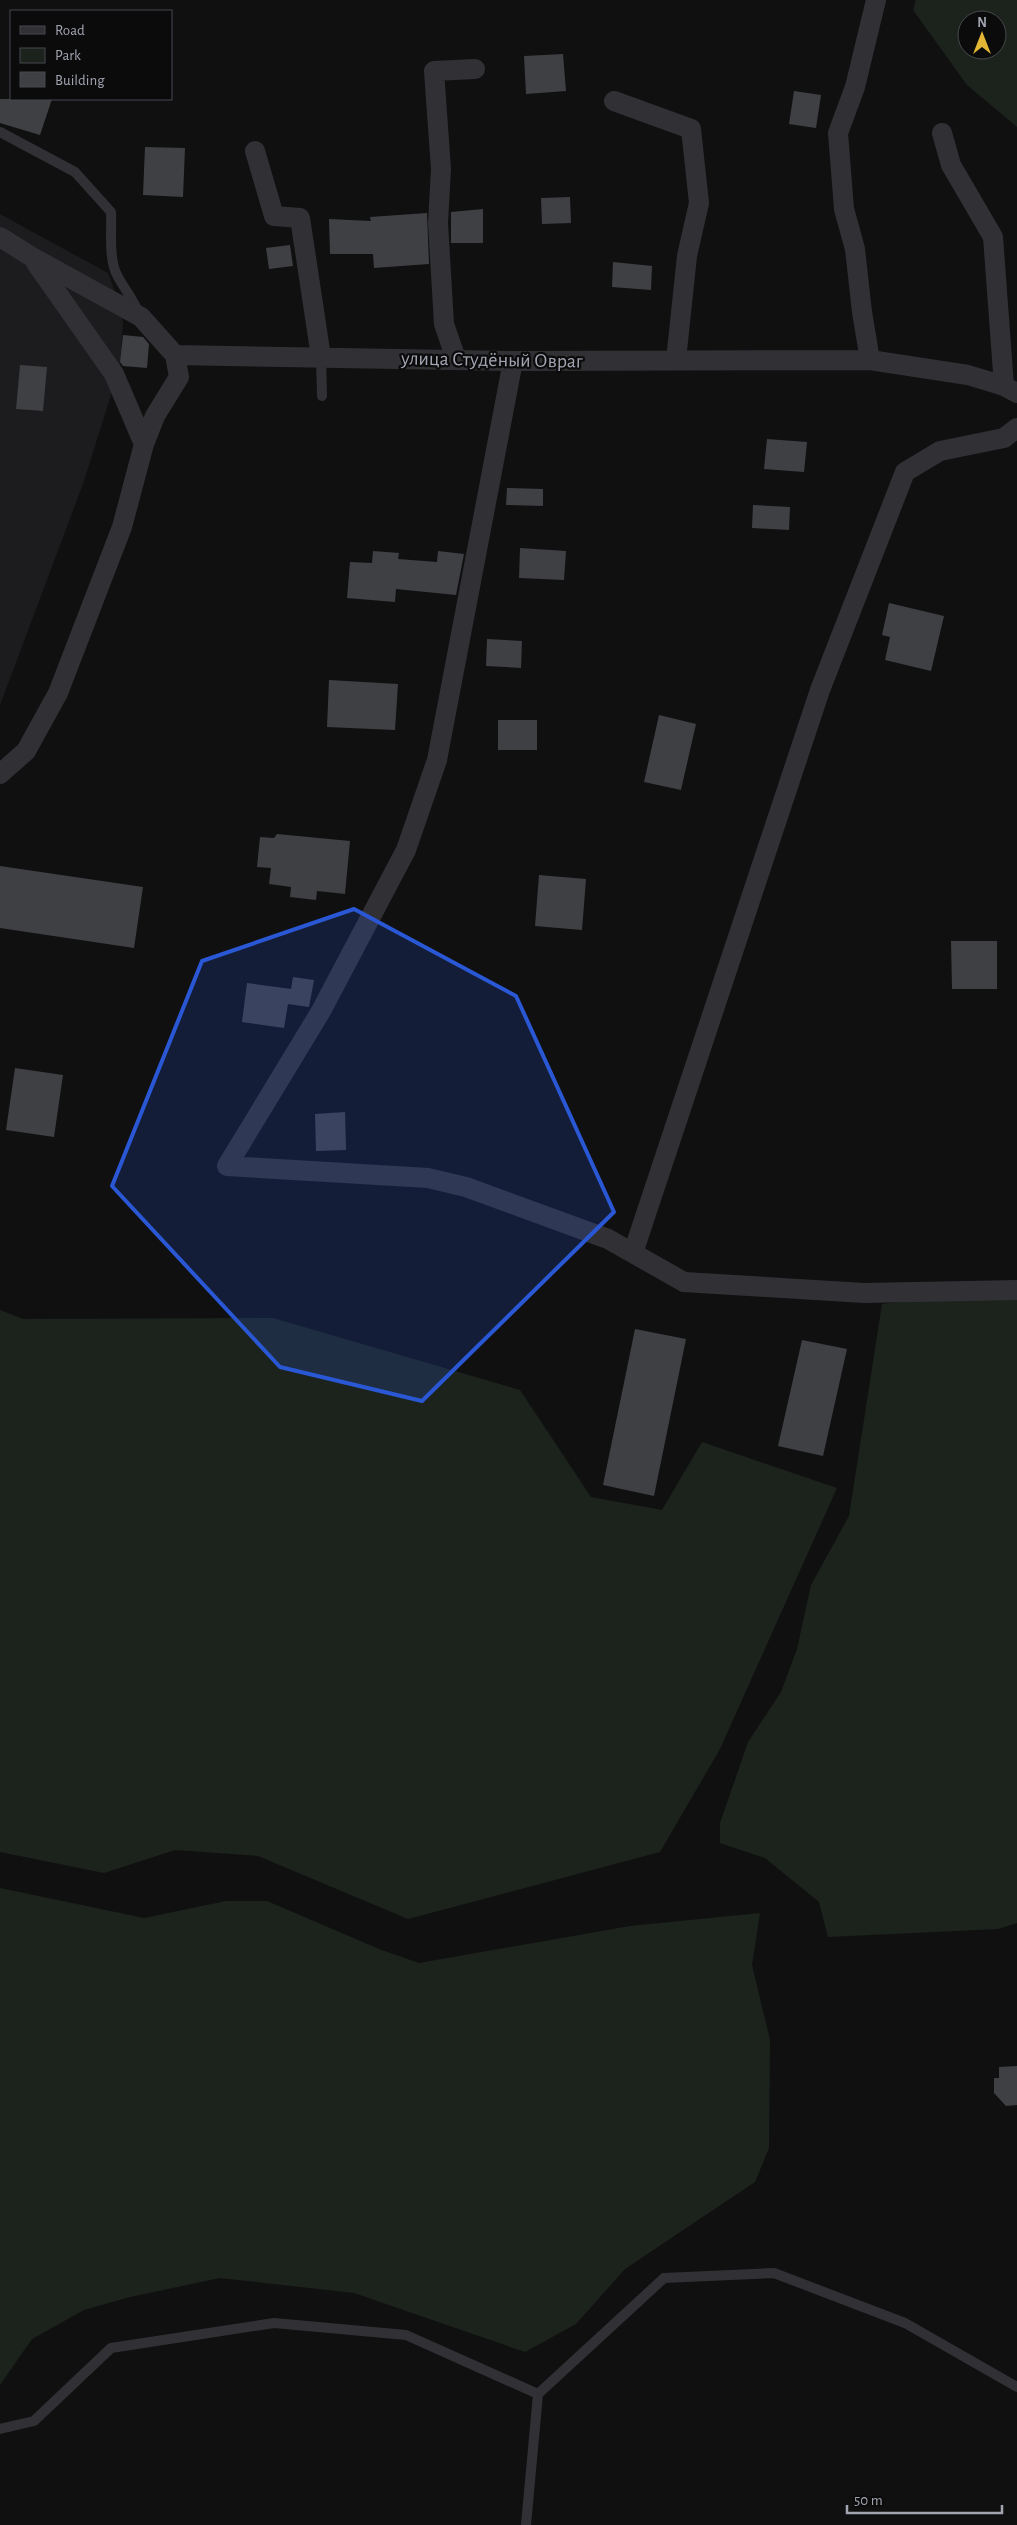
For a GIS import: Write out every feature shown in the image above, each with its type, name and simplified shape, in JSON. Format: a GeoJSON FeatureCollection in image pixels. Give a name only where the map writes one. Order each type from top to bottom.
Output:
{"type":"FeatureCollection","features":[{"type":"Feature","properties":{"kind":"street"},"geometry":{"type":"LineString","coordinates":[[870,360],[862,312],[855,248],[844,210],[838,133],[855,87],[876,0]]}},
{"type":"Feature","properties":{"kind":"street"},"geometry":{"type":"LineString","coordinates":[[456,360],[444,324],[438,223],[441,169],[434,71],[475,70]]}},
{"type":"Feature","properties":{"kind":"street"},"geometry":{"type":"LineString","coordinates":[[614,101],[690,129],[699,203],[688,256],[676,360]]}},
{"type":"Feature","properties":{"kind":"street"},"geometry":{"type":"LineString","coordinates":[[942,133],[951,165],[993,237],[1011,389]]}},
{"type":"Feature","properties":{"kind":"street"},"geometry":{"type":"LineString","coordinates":[[255,151],[274,216],[300,218],[321,357]]}},
{"type":"Feature","properties":{"kind":"street"},"geometry":{"type":"LineString","coordinates":[[0,237],[32,257],[141,317],[175,355],[179,377],[154,416],[144,444],[122,527],[58,693],[26,751],[0,774]]}},
{"type":"Feature","properties":{"kind":"street"},"geometry":{"type":"LineString","coordinates":[[32,257],[114,374],[144,444]]}},
{"type":"Feature","properties":{"kind":"street","name":"улица Студёный Овраг"},"geometry":{"type":"LineString","coordinates":[[175,355],[513,361],[870,360],[968,375],[1011,389]]}},
{"type":"Feature","properties":{"kind":"street"},"geometry":{"type":"LineString","coordinates":[[513,361],[437,760],[406,850],[321,1011],[227,1166],[428,1178],[466,1187],[608,1239],[684,1282],[864,1293],[1017,1290]]}},
{"type":"Feature","properties":{"kind":"street"},"geometry":{"type":"LineString","coordinates":[[633,1253],[820,690],[905,472],[940,451],[1004,438],[1017,428]]}},
{"type":"Feature","properties":{"kind":"lane"},"geometry":{"type":"LineString","coordinates":[[0,132],[75,172],[112,212],[113,252],[117,276],[134,301],[141,317]]}},
{"type":"Feature","properties":{"kind":"lane"},"geometry":{"type":"LineString","coordinates":[[321,357],[322,396]]}},
{"type":"Feature","properties":{"kind":"lane"},"geometry":{"type":"LineString","coordinates":[[526,2525],[538,2394],[664,2278],[774,2272],[905,2323],[1017,2387]]}},
{"type":"Feature","properties":{"kind":"lane"},"geometry":{"type":"LineString","coordinates":[[0,2429],[34,2421],[111,2348],[274,2323],[406,2335],[538,2394]]}},
{"type":"Feature","properties":{"kind":"highlighted area"},"geometry":{"type":"Polygon","coordinates":[[[354,909],[516,996],[614,1212],[422,1401],[280,1367],[112,1186],[202,961],[354,909]]]}},
{"type":"Feature","properties":{"kind":"shaded area"},"geometry":{"type":"Polygon","coordinates":[[[0,214],[108,273],[120,305],[123,323],[120,366],[84,481],[0,705],[0,214]]]}},
{"type":"Feature","properties":{"kind":"green space"},"geometry":{"type":"Polygon","coordinates":[[[916,0],[1017,0],[1017,127],[967,85],[913,10],[916,0]]]}},
{"type":"Feature","properties":{"kind":"green space"},"geometry":{"type":"Polygon","coordinates":[[[954,1296],[1017,1300],[1017,1923],[998,1929],[828,1937],[819,1902],[765,1858],[720,1843],[720,1823],[748,1742],[781,1692],[797,1649],[811,1585],[849,1516],[882,1304],[954,1296]]]}},
{"type":"Feature","properties":{"kind":"green space"},"geometry":{"type":"Polygon","coordinates":[[[0,1310],[23,1319],[273,1318],[520,1390],[591,1497],[662,1510],[702,1442],[837,1488],[720,1749],[660,1852],[408,1919],[258,1856],[175,1850],[104,1873],[0,1852],[0,1310]]]}},
{"type":"Feature","properties":{"kind":"green space"},"geometry":{"type":"Polygon","coordinates":[[[0,1888],[144,1918],[226,1901],[267,1901],[379,1949],[419,1963],[630,1926],[760,1913],[752,1965],[770,2040],[769,2148],[755,2182],[625,2269],[576,2324],[525,2352],[354,2293],[220,2278],[130,2297],[84,2310],[32,2339],[0,2385],[0,1888]]]}},
{"type":"Feature","properties":{"kind":"building"},"geometry":{"type":"Polygon","coordinates":[[[563,54],[566,91],[526,94],[524,56],[563,54]]]}},
{"type":"Feature","properties":{"kind":"building"},"geometry":{"type":"Polygon","coordinates":[[[794,91],[821,95],[816,128],[789,124],[794,91]]]}},
{"type":"Feature","properties":{"kind":"building"},"geometry":{"type":"Polygon","coordinates":[[[0,99],[52,100],[40,135],[0,123],[0,99]]]}},
{"type":"Feature","properties":{"kind":"building"},"geometry":{"type":"Polygon","coordinates":[[[145,147],[185,148],[183,197],[143,195],[145,147]]]}},
{"type":"Feature","properties":{"kind":"building"},"geometry":{"type":"Polygon","coordinates":[[[570,197],[571,223],[542,224],[541,198],[570,197]]]}},
{"type":"Feature","properties":{"kind":"building"},"geometry":{"type":"Polygon","coordinates":[[[483,209],[483,243],[451,243],[451,212],[483,209]]]}},
{"type":"Feature","properties":{"kind":"building"},"geometry":{"type":"Polygon","coordinates":[[[427,213],[429,264],[374,268],[373,254],[330,254],[329,219],[371,221],[370,217],[427,213]]]}},
{"type":"Feature","properties":{"kind":"building"},"geometry":{"type":"Polygon","coordinates":[[[290,245],[293,266],[269,269],[266,248],[290,245]]]}},
{"type":"Feature","properties":{"kind":"building"},"geometry":{"type":"Polygon","coordinates":[[[613,262],[652,266],[651,290],[612,287],[613,262]]]}},
{"type":"Feature","properties":{"kind":"building"},"geometry":{"type":"Polygon","coordinates":[[[123,335],[143,337],[149,344],[147,368],[123,366],[120,362],[123,335]]]}},
{"type":"Feature","properties":{"kind":"building"},"geometry":{"type":"Polygon","coordinates":[[[20,365],[47,367],[43,411],[16,409],[20,365]]]}},
{"type":"Feature","properties":{"kind":"building"},"geometry":{"type":"Polygon","coordinates":[[[767,439],[807,442],[804,472],[764,469],[767,439]]]}},
{"type":"Feature","properties":{"kind":"building"},"geometry":{"type":"Polygon","coordinates":[[[507,488],[543,489],[543,506],[506,505],[507,488]]]}},
{"type":"Feature","properties":{"kind":"building"},"geometry":{"type":"Polygon","coordinates":[[[753,505],[790,507],[789,530],[752,528],[753,505]]]}},
{"type":"Feature","properties":{"kind":"building"},"geometry":{"type":"Polygon","coordinates":[[[520,548],[566,551],[564,580],[519,578],[520,548]]]}},
{"type":"Feature","properties":{"kind":"building"},"geometry":{"type":"Polygon","coordinates":[[[373,551],[399,553],[398,559],[437,562],[438,551],[464,554],[456,595],[396,589],[395,602],[347,598],[350,562],[372,563],[373,551]]]}},
{"type":"Feature","properties":{"kind":"building"},"geometry":{"type":"Polygon","coordinates":[[[889,603],[944,616],[931,671],[885,660],[890,637],[882,635],[889,603]]]}},
{"type":"Feature","properties":{"kind":"building"},"geometry":{"type":"Polygon","coordinates":[[[487,639],[522,641],[521,668],[486,666],[487,639]]]}},
{"type":"Feature","properties":{"kind":"building"},"geometry":{"type":"Polygon","coordinates":[[[329,680],[398,684],[395,730],[327,727],[329,680]]]}},
{"type":"Feature","properties":{"kind":"building"},"geometry":{"type":"Polygon","coordinates":[[[659,715],[696,724],[681,790],[644,782],[659,715]]]}},
{"type":"Feature","properties":{"kind":"building"},"geometry":{"type":"Polygon","coordinates":[[[498,720],[537,720],[537,750],[498,750],[498,720]]]}},
{"type":"Feature","properties":{"kind":"building"},"geometry":{"type":"Polygon","coordinates":[[[277,834],[350,841],[345,894],[317,891],[316,900],[290,897],[291,887],[269,884],[271,868],[257,867],[260,837],[274,838],[277,834]]]}},
{"type":"Feature","properties":{"kind":"building"},"geometry":{"type":"Polygon","coordinates":[[[0,866],[143,887],[134,948],[0,928],[0,866]]]}},
{"type":"Feature","properties":{"kind":"building"},"geometry":{"type":"Polygon","coordinates":[[[539,875],[586,879],[582,930],[535,926],[539,875]]]}},
{"type":"Feature","properties":{"kind":"building"},"geometry":{"type":"Polygon","coordinates":[[[951,941],[997,941],[997,989],[952,989],[951,941]]]}},
{"type":"Feature","properties":{"kind":"building"},"geometry":{"type":"Polygon","coordinates":[[[293,977],[314,980],[309,1007],[288,1004],[284,1028],[242,1022],[247,983],[291,989],[293,977]]]}},
{"type":"Feature","properties":{"kind":"building"},"geometry":{"type":"Polygon","coordinates":[[[15,1068],[63,1075],[54,1137],[6,1130],[15,1068]]]}},
{"type":"Feature","properties":{"kind":"building"},"geometry":{"type":"Polygon","coordinates":[[[345,1112],[346,1150],[316,1151],[315,1114],[345,1112]]]}},
{"type":"Feature","properties":{"kind":"building"},"geometry":{"type":"Polygon","coordinates":[[[635,1329],[686,1339],[654,1496],[603,1485],[635,1329]]]}},
{"type":"Feature","properties":{"kind":"building"},"geometry":{"type":"Polygon","coordinates":[[[802,1340],[847,1349],[823,1456],[778,1446],[802,1340]]]}},
{"type":"Feature","properties":{"kind":"building"},"geometry":{"type":"Polygon","coordinates":[[[1017,2066],[1017,2105],[1006,2106],[994,2093],[994,2078],[999,2078],[999,2067],[1017,2066]]]}}]}
